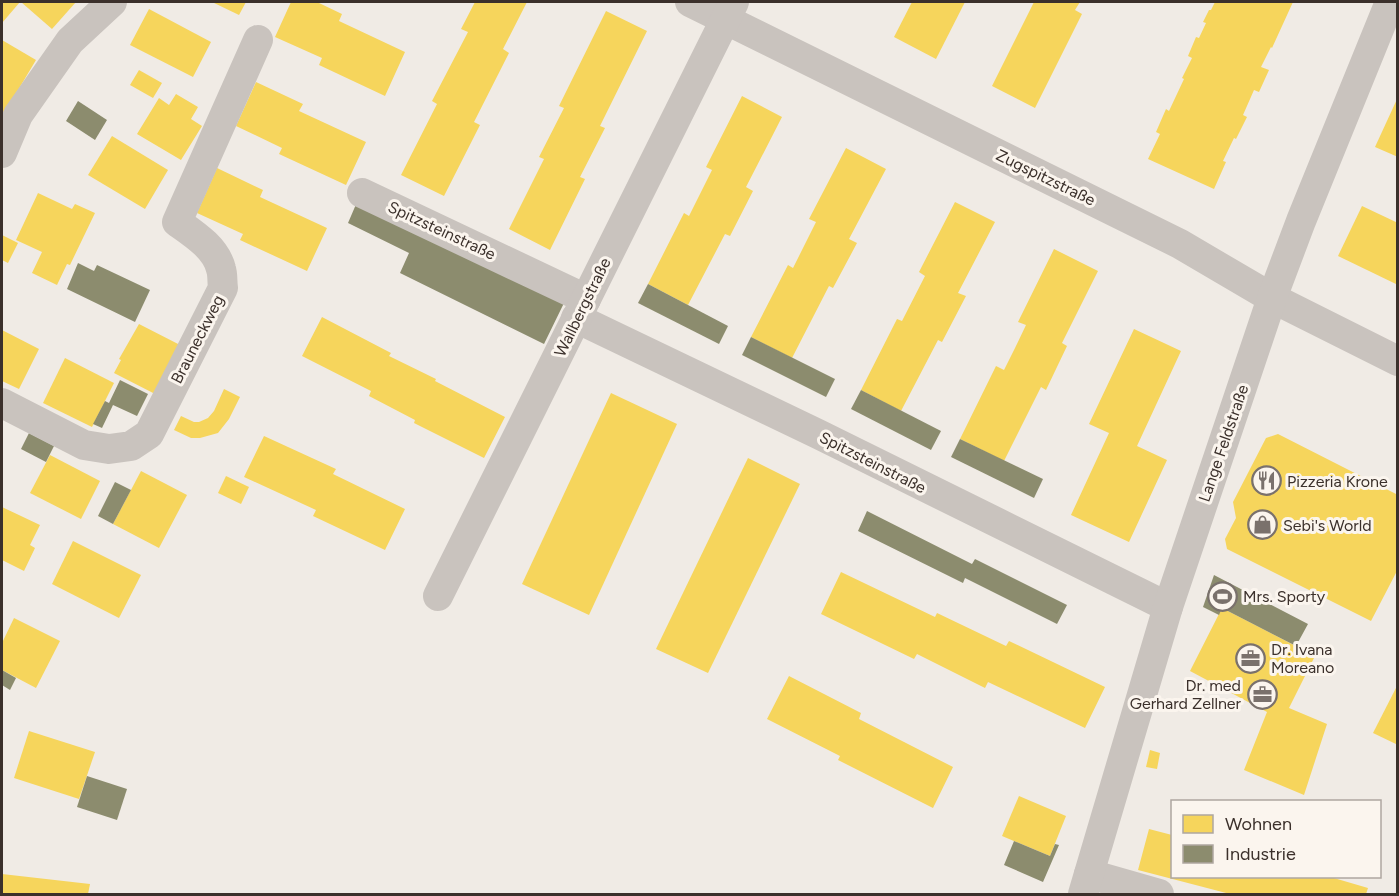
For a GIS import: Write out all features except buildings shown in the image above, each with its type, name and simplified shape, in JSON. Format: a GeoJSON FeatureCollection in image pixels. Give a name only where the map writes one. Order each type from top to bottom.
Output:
{"type":"FeatureCollection","features":[{"type":"Feature","properties":{"kind":"street"},"geometry":{"type":"LineString","coordinates":[[2,153],[18,115],[70,41],[112,2]]}},
{"type":"Feature","properties":{"kind":"street","name":"Zugspitzstraße"},"geometry":{"type":"LineString","coordinates":[[690,2],[730,10],[1180,244],[1272,298],[1398,361]]}},
{"type":"Feature","properties":{"kind":"street","name":"Lange Feldstraße"},"geometry":{"type":"LineString","coordinates":[[1086,884],[1168,607],[1272,298],[1301,220],[1390,2]]}},
{"type":"Feature","properties":{"kind":"street","name":"Wallbergstraße"},"geometry":{"type":"LineString","coordinates":[[438,596],[730,10]]}},
{"type":"Feature","properties":{"kind":"street","name":"Brauneckweg"},"geometry":{"type":"LineString","coordinates":[[2,403],[84,445],[109,449],[131,446],[149,434],[223,288],[221,269],[213,252],[177,222],[258,40]]}},
{"type":"Feature","properties":{"kind":"street","name":"Spitzsteinstraße"},"geometry":{"type":"LineString","coordinates":[[362,193],[818,434],[1168,607]]}},
{"type":"Feature","properties":{"kind":"street"},"geometry":{"type":"LineString","coordinates":[[1086,884],[1159,894]]}},
{"type":"Feature","properties":{"kind":"place","name":"Pizzeria Krone"},"geometry":{"type":"Point","coordinates":[1266,481]}},
{"type":"Feature","properties":{"kind":"place","name":"Sebi's World"},"geometry":{"type":"Point","coordinates":[1262,525]}},
{"type":"Feature","properties":{"kind":"place","name":"Mrs. Sporty"},"geometry":{"type":"Point","coordinates":[1222,596]}},
{"type":"Feature","properties":{"kind":"place","name":"Dr. Ivana Moreano"},"geometry":{"type":"Point","coordinates":[1250,658]}},
{"type":"Feature","properties":{"kind":"place","name":"Dr. med Gerhard Zellner"},"geometry":{"type":"Point","coordinates":[1262,694]}}]}
